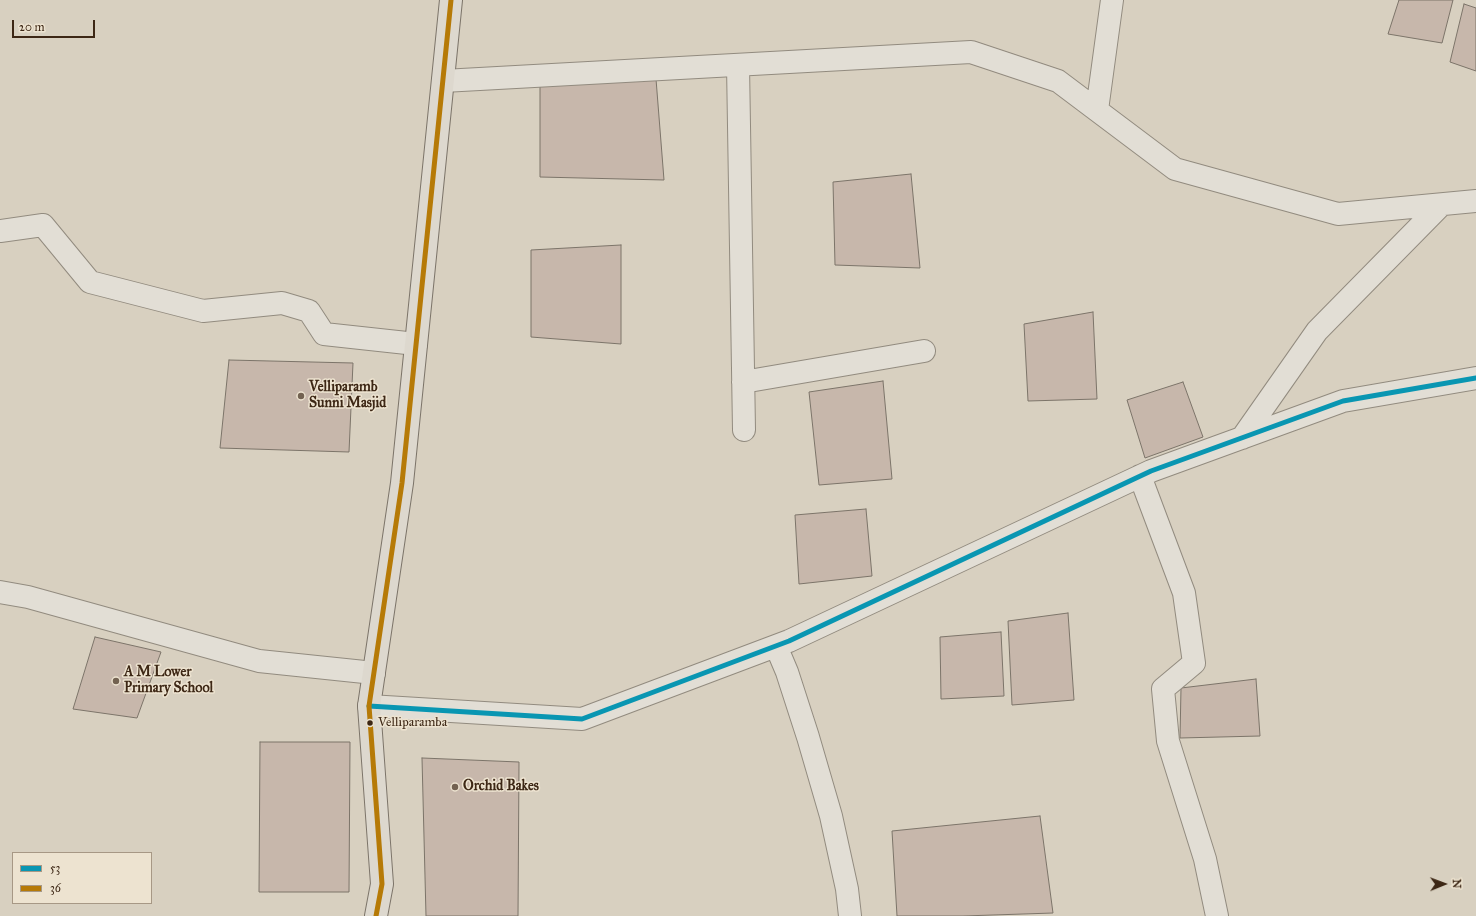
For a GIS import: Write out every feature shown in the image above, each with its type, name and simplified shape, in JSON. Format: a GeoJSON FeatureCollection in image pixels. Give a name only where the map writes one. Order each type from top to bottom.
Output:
{"type":"FeatureCollection","features":[{"type":"Feature","properties":{"kind":"main road"},"geometry":{"type":"LineString","coordinates":[[376,916],[382,884],[369,706],[402,483],[451,0]]}},
{"type":"Feature","properties":{"kind":"street"},"geometry":{"type":"LineString","coordinates":[[1097,110],[1112,0]]}},
{"type":"Feature","properties":{"kind":"street"},"geometry":{"type":"LineString","coordinates":[[442,81],[971,52],[1058,81],[1175,168],[1338,214],[1476,201]]}},
{"type":"Feature","properties":{"kind":"street"},"geometry":{"type":"LineString","coordinates":[[738,65],[744,430]]}},
{"type":"Feature","properties":{"kind":"street"},"geometry":{"type":"LineString","coordinates":[[1242,438],[1316,331],[1441,205]]}},
{"type":"Feature","properties":{"kind":"street"},"geometry":{"type":"LineString","coordinates":[[0,231],[43,225],[90,282],[203,311],[282,303],[309,311],[324,334],[416,344]]}},
{"type":"Feature","properties":{"kind":"street"},"geometry":{"type":"LineString","coordinates":[[743,382],[924,352]]}},
{"type":"Feature","properties":{"kind":"street"},"geometry":{"type":"LineString","coordinates":[[369,706],[582,719],[789,642],[1140,476],[1343,401],[1476,378]]}},
{"type":"Feature","properties":{"kind":"street"},"geometry":{"type":"LineString","coordinates":[[1140,476],[1184,593],[1194,663],[1163,690],[1168,741],[1205,859],[1217,916]]}},
{"type":"Feature","properties":{"kind":"street"},"geometry":{"type":"LineString","coordinates":[[0,592],[28,597],[259,661],[374,673]]}},
{"type":"Feature","properties":{"kind":"street"},"geometry":{"type":"LineString","coordinates":[[776,646],[787,672],[829,809],[846,889],[850,916]]}},
{"type":"Feature","properties":{"kind":"building"},"geometry":{"type":"Polygon","coordinates":[[[1399,0],[1453,0],[1442,43],[1388,34],[1399,0]]]}},
{"type":"Feature","properties":{"kind":"building"},"geometry":{"type":"Polygon","coordinates":[[[1464,4],[1476,8],[1476,71],[1450,62],[1464,4]]]}},
{"type":"Feature","properties":{"kind":"building"},"geometry":{"type":"Polygon","coordinates":[[[656,79],[664,180],[540,177],[540,83],[656,79]]]}},
{"type":"Feature","properties":{"kind":"building"},"geometry":{"type":"Polygon","coordinates":[[[911,174],[920,268],[835,265],[833,182],[911,174]]]}},
{"type":"Feature","properties":{"kind":"building"},"geometry":{"type":"Polygon","coordinates":[[[621,245],[621,344],[531,337],[531,250],[621,245]]]}},
{"type":"Feature","properties":{"kind":"building"},"geometry":{"type":"Polygon","coordinates":[[[1093,312],[1097,399],[1028,401],[1024,324],[1093,312]]]}},
{"type":"Feature","properties":{"kind":"building"},"geometry":{"type":"Polygon","coordinates":[[[229,360],[353,363],[349,452],[220,448],[229,360]]]}},
{"type":"Feature","properties":{"kind":"building"},"geometry":{"type":"Polygon","coordinates":[[[883,381],[892,479],[819,485],[809,392],[883,381]]]}},
{"type":"Feature","properties":{"kind":"building"},"geometry":{"type":"Polygon","coordinates":[[[1183,382],[1203,437],[1145,458],[1127,400],[1183,382]]]}},
{"type":"Feature","properties":{"kind":"building"},"geometry":{"type":"Polygon","coordinates":[[[866,509],[872,576],[799,584],[795,515],[866,509]]]}},
{"type":"Feature","properties":{"kind":"building"},"geometry":{"type":"Polygon","coordinates":[[[1068,613],[1074,700],[1012,705],[1008,621],[1068,613]]]}},
{"type":"Feature","properties":{"kind":"building"},"geometry":{"type":"Polygon","coordinates":[[[1001,632],[1004,696],[941,699],[940,637],[1001,632]]]}},
{"type":"Feature","properties":{"kind":"building","name":"A M Lower Primary School"},"geometry":{"type":"Polygon","coordinates":[[[95,637],[161,652],[137,718],[73,709],[95,637]]]}},
{"type":"Feature","properties":{"kind":"building"},"geometry":{"type":"Polygon","coordinates":[[[1256,679],[1260,736],[1180,738],[1181,688],[1256,679]]]}},
{"type":"Feature","properties":{"kind":"building"},"geometry":{"type":"Polygon","coordinates":[[[260,742],[350,742],[349,892],[259,892],[260,742]]]}},
{"type":"Feature","properties":{"kind":"building"},"geometry":{"type":"Polygon","coordinates":[[[422,758],[519,762],[518,916],[426,916],[422,758]]]}},
{"type":"Feature","properties":{"kind":"building"},"geometry":{"type":"Polygon","coordinates":[[[1040,816],[1053,913],[963,916],[897,916],[892,831],[1040,816]]]}},
{"type":"Feature","properties":{"kind":"transit line","name":"36"},"geometry":{"type":"LineString","coordinates":[[376,916],[382,884],[369,706],[402,483],[451,0]]}},
{"type":"Feature","properties":{"kind":"transit line","name":"53"},"geometry":{"type":"LineString","coordinates":[[369,706],[582,719],[789,641],[1151,471],[1343,401],[1476,378]]}},
{"type":"Feature","properties":{"kind":"place","name":"Velliparamb Sunni Masjid"},"geometry":{"type":"Point","coordinates":[301,396]}},
{"type":"Feature","properties":{"kind":"place","name":"A M Lower Primary School"},"geometry":{"type":"Point","coordinates":[116,681]}},
{"type":"Feature","properties":{"kind":"place","name":"Velliparamba"},"geometry":{"type":"Point","coordinates":[370,723]}},
{"type":"Feature","properties":{"kind":"place","name":"Orchid Bakes"},"geometry":{"type":"Point","coordinates":[455,787]}}]}
